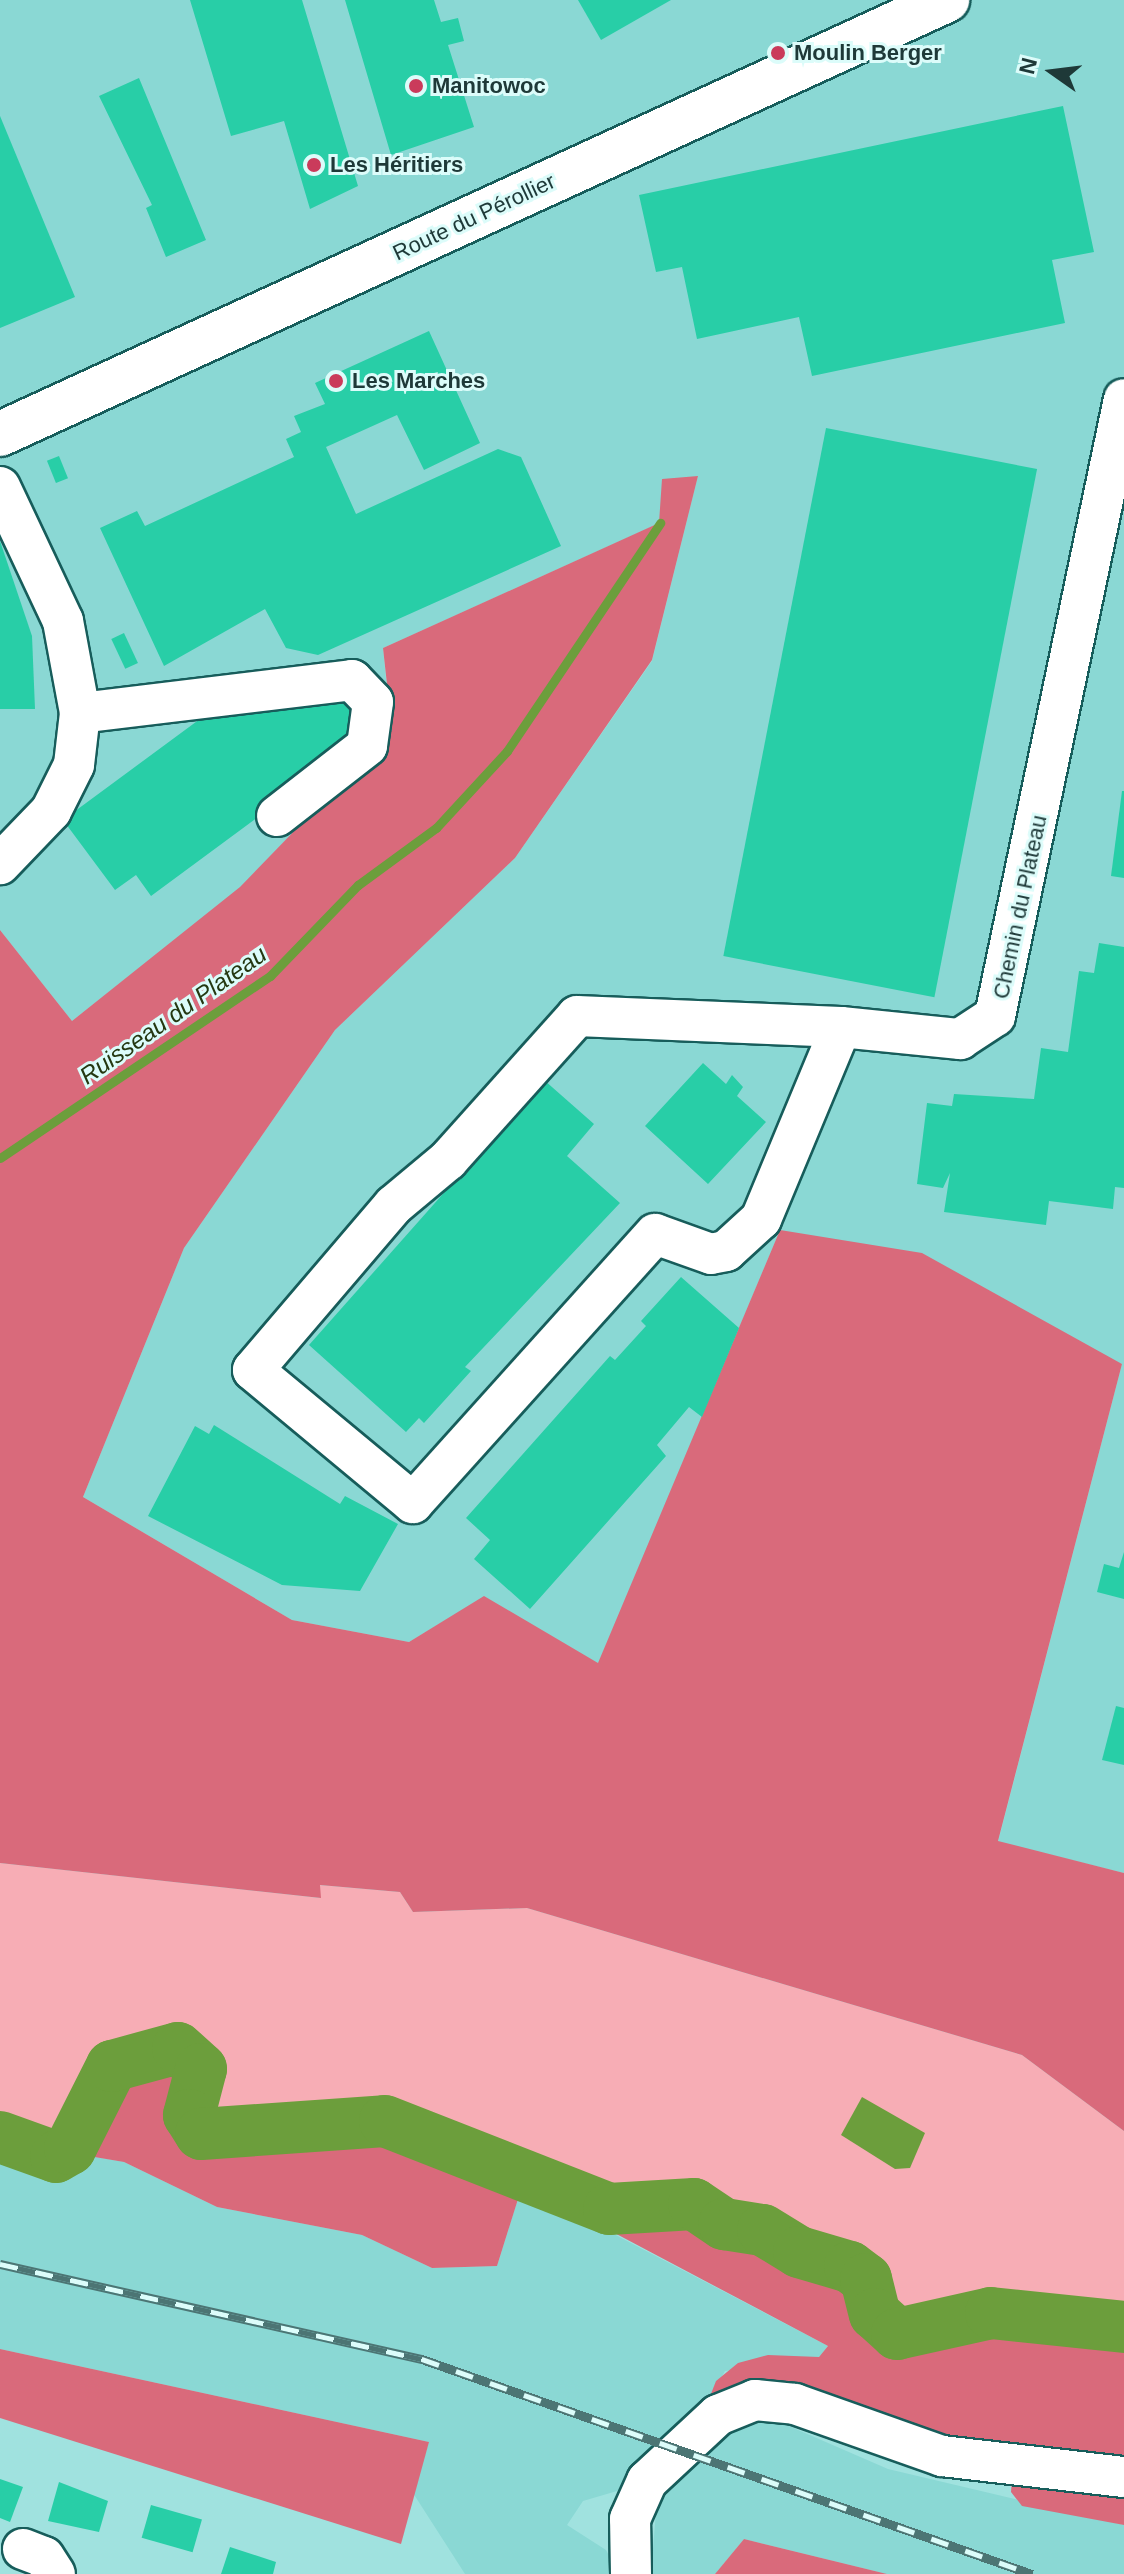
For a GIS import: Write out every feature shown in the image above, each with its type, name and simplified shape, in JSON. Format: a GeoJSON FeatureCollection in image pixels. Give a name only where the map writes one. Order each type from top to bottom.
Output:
{"type":"FeatureCollection","features":[{"type":"Feature","properties":{"kind":"main road","name":"Route du Pérollier"},"geometry":{"type":"LineString","coordinates":[[0,434],[947,0]]}},
{"type":"Feature","properties":{"kind":"street","name":"Chemin du Plateau"},"geometry":{"type":"LineString","coordinates":[[841,1027],[761,1219],[726,1251],[711,1254],[655,1234],[413,1503],[253,1370],[394,1205],[448,1160],[577,1016],[841,1027],[960,1039],[982,1031],[1005,995],[1124,399]]}},
{"type":"Feature","properties":{"kind":"street"},"geometry":{"type":"LineString","coordinates":[[0,487],[63,621],[80,713],[74,765],[51,811],[0,864]]}},
{"type":"Feature","properties":{"kind":"street"},"geometry":{"type":"LineString","coordinates":[[80,713],[352,680],[373,702],[367,746],[277,816]]}},
{"type":"Feature","properties":{"kind":"street"},"geometry":{"type":"LineString","coordinates":[[631,2574],[630,2519],[647,2481],[718,2415],[755,2400],[795,2404],[942,2456],[1124,2477]]}},
{"type":"Feature","properties":{"kind":"street"},"geometry":{"type":"LineString","coordinates":[[23,2549],[44,2557],[55,2574]]}},
{"type":"Feature","properties":{"kind":"shaded area"},"geometry":{"type":"Polygon","coordinates":[[[0,0],[1124,0],[1124,1873],[998,1842],[1122,1364],[780,1230],[599,1664],[484,1597],[409,1642],[292,1620],[83,1497],[184,1248],[335,1030],[515,858],[652,661],[698,476],[660,523],[383,648],[391,730],[237,891],[72,1021],[0,930],[0,0]]]}},
{"type":"Feature","properties":{"kind":"shaded area"},"geometry":{"type":"Polygon","coordinates":[[[698,476],[652,660],[515,858],[335,1030],[184,1248],[83,1497],[292,1620],[409,1642],[484,1596],[598,1663],[780,1230],[922,1253],[1122,1364],[998,1841],[1124,1873],[1124,2131],[1022,2055],[527,1908],[413,1912],[400,1892],[320,1885],[321,1898],[0,1863],[0,930],[72,1021],[240,887],[392,730],[383,648],[659,523],[662,479],[698,476]]]}},
{"type":"Feature","properties":{"kind":"shaded area"},"geometry":{"type":"Polygon","coordinates":[[[0,1863],[320,1898],[319,1885],[400,1892],[413,1912],[527,1908],[1022,2055],[1124,2131],[1124,2327],[991,2313],[897,2334],[875,2314],[866,2279],[763,2230],[724,2224],[678,2201],[609,2209],[428,2135],[365,2120],[339,2128],[201,2134],[189,2115],[199,2094],[99,2084],[70,2149],[39,2155],[0,2137],[0,1863]]]}},
{"type":"Feature","properties":{"kind":"shaded area"},"geometry":{"type":"Polygon","coordinates":[[[178,2048],[201,2069],[189,2115],[201,2134],[385,2121],[524,2180],[497,2266],[432,2268],[362,2235],[217,2207],[124,2162],[65,2152],[112,2066],[178,2048]]]}},
{"type":"Feature","properties":{"kind":"shaded area"},"geometry":{"type":"Polygon","coordinates":[[[862,2097],[925,2133],[910,2168],[895,2169],[841,2135],[862,2097]]]}},
{"type":"Feature","properties":{"kind":"shaded area"},"geometry":{"type":"Polygon","coordinates":[[[0,2143],[48,2164],[73,2153],[124,2162],[217,2207],[362,2235],[432,2268],[497,2266],[522,2186],[828,2346],[819,2357],[725,2371],[707,2403],[782,2423],[888,2469],[1124,2525],[1124,2574],[887,2574],[744,2539],[715,2574],[651,2574],[656,2511],[676,2479],[660,2458],[617,2491],[583,2501],[567,2525],[606,2550],[619,2574],[465,2574],[413,2493],[429,2442],[0,2349],[0,2143]]]}},
{"type":"Feature","properties":{"kind":"shaded area"},"geometry":{"type":"Polygon","coordinates":[[[552,2191],[609,2209],[678,2201],[724,2224],[763,2230],[866,2279],[875,2314],[897,2334],[991,2313],[1124,2327],[1124,2525],[1022,2506],[1011,2492],[1013,2466],[707,2404],[716,2381],[738,2363],[768,2355],[819,2357],[828,2346],[590,2220],[552,2191]]]}},
{"type":"Feature","properties":{"kind":"shaded area"},"geometry":{"type":"Polygon","coordinates":[[[0,2349],[429,2442],[401,2544],[0,2418],[0,2349]]]}},
{"type":"Feature","properties":{"kind":"shaded area"},"geometry":{"type":"Polygon","coordinates":[[[744,2539],[887,2574],[715,2574],[744,2539]]]}},
{"type":"Feature","properties":{"kind":"building"},"geometry":{"type":"Polygon","coordinates":[[[190,0],[302,0],[358,186],[310,209],[284,121],[231,136],[190,0]]]}},
{"type":"Feature","properties":{"kind":"building","name":"Manitowoc"},"geometry":{"type":"Polygon","coordinates":[[[345,0],[434,0],[441,22],[458,18],[464,41],[448,45],[474,127],[391,155],[345,0]]]}},
{"type":"Feature","properties":{"kind":"building","name":"Manitowoc"},"geometry":{"type":"Polygon","coordinates":[[[578,0],[671,0],[601,40],[578,0]]]}},
{"type":"Feature","properties":{"kind":"building"},"geometry":{"type":"Polygon","coordinates":[[[139,78],[206,240],[166,257],[146,208],[152,205],[99,96],[139,78]]]}},
{"type":"Feature","properties":{"kind":"building"},"geometry":{"type":"Polygon","coordinates":[[[1063,106],[1094,252],[1052,260],[1065,323],[812,376],[799,317],[697,339],[682,267],[656,272],[639,195],[1063,106]]]}},
{"type":"Feature","properties":{"kind":"building"},"geometry":{"type":"Polygon","coordinates":[[[0,116],[75,297],[0,328],[0,116]]]}},
{"type":"Feature","properties":{"kind":"building"},"geometry":{"type":"Polygon","coordinates":[[[429,331],[480,443],[424,470],[397,415],[326,447],[356,514],[498,449],[521,457],[561,546],[318,655],[286,648],[265,609],[164,666],[100,528],[137,511],[145,526],[294,457],[286,439],[301,432],[294,416],[325,404],[315,383],[429,331]]]}},
{"type":"Feature","properties":{"kind":"building"},"geometry":{"type":"Polygon","coordinates":[[[826,428],[1037,469],[934,997],[723,956],[826,428]]]}},
{"type":"Feature","properties":{"kind":"building"},"geometry":{"type":"Polygon","coordinates":[[[59,456],[68,478],[56,483],[47,461],[59,456]]]}},
{"type":"Feature","properties":{"kind":"building"},"geometry":{"type":"Polygon","coordinates":[[[0,541],[32,636],[35,709],[0,709],[0,541]]]}},
{"type":"Feature","properties":{"kind":"building"},"geometry":{"type":"Polygon","coordinates":[[[124,633],[138,663],[125,669],[111,639],[124,633]]]}},
{"type":"Feature","properties":{"kind":"building"},"geometry":{"type":"Polygon","coordinates":[[[347,687],[354,746],[151,896],[136,875],[115,890],[63,820],[223,702],[347,687]]]}},
{"type":"Feature","properties":{"kind":"building"},"geometry":{"type":"Polygon","coordinates":[[[1124,791],[1124,878],[1111,876],[1124,791]]]}},
{"type":"Feature","properties":{"kind":"building"},"geometry":{"type":"Polygon","coordinates":[[[1099,943],[1124,947],[1124,1188],[1115,1187],[1113,1209],[1049,1201],[1046,1225],[944,1212],[950,1173],[943,1188],[917,1184],[927,1103],[952,1106],[954,1094],[1034,1099],[1041,1048],[1068,1052],[1079,971],[1094,973],[1099,943]]]}},
{"type":"Feature","properties":{"kind":"building"},"geometry":{"type":"Polygon","coordinates":[[[703,1063],[726,1084],[732,1075],[743,1087],[737,1096],[766,1122],[708,1184],[645,1126],[703,1063]]]}},
{"type":"Feature","properties":{"kind":"building"},"geometry":{"type":"Polygon","coordinates":[[[544,1080],[594,1124],[567,1156],[620,1203],[465,1367],[471,1371],[424,1423],[419,1418],[406,1432],[309,1345],[544,1080]]]}},
{"type":"Feature","properties":{"kind":"building"},"geometry":{"type":"Polygon","coordinates":[[[681,1277],[739,1328],[702,1417],[689,1407],[657,1445],[666,1456],[530,1609],[474,1559],[490,1540],[466,1518],[610,1356],[615,1360],[646,1326],[641,1321],[681,1277]]]}},
{"type":"Feature","properties":{"kind":"building"},"geometry":{"type":"Polygon","coordinates":[[[214,1425],[340,1504],[345,1496],[398,1524],[360,1591],[282,1585],[148,1516],[195,1426],[209,1434],[214,1425]]]}},
{"type":"Feature","properties":{"kind":"building"},"geometry":{"type":"Polygon","coordinates":[[[1124,1552],[1124,1599],[1097,1592],[1104,1564],[1119,1568],[1124,1552]]]}},
{"type":"Feature","properties":{"kind":"building"},"geometry":{"type":"Polygon","coordinates":[[[1116,1706],[1124,1708],[1124,1765],[1102,1760],[1116,1706]]]}},
{"type":"Feature","properties":{"kind":"building"},"geometry":{"type":"Polygon","coordinates":[[[0,2479],[23,2487],[10,2522],[0,2518],[0,2479]]]}},
{"type":"Feature","properties":{"kind":"building"},"geometry":{"type":"Polygon","coordinates":[[[59,2482],[108,2501],[99,2532],[48,2521],[59,2482]]]}},
{"type":"Feature","properties":{"kind":"building"},"geometry":{"type":"Polygon","coordinates":[[[151,2505],[202,2520],[193,2552],[142,2538],[151,2505]]]}},
{"type":"Feature","properties":{"kind":"building"},"geometry":{"type":"Polygon","coordinates":[[[230,2547],[276,2562],[273,2574],[221,2574],[230,2547]]]}},
{"type":"Feature","properties":{"kind":"waterway","name":"Ruisseau du Plateau"},"geometry":{"type":"LineString","coordinates":[[0,1158],[270,976],[358,885],[436,828],[507,751],[660,523]]}},
{"type":"Feature","properties":{"kind":"waterway"},"geometry":{"type":"LineString","coordinates":[[0,2137],[56,2157],[70,2149],[112,2066],[178,2048],[201,2069],[189,2115],[201,2134],[385,2121],[609,2209],[694,2204],[724,2224],[763,2230],[799,2252],[850,2267],[866,2279],[875,2314],[897,2334],[991,2313],[1124,2327]]}},
{"type":"Feature","properties":{"kind":"railway"},"geometry":{"type":"LineString","coordinates":[[0,2264],[422,2359],[1032,2574]]}},
{"type":"Feature","properties":{"kind":"place","name":"Moulin Berger"},"geometry":{"type":"Point","coordinates":[778,53]}},
{"type":"Feature","properties":{"kind":"place","name":"Manitowoc"},"geometry":{"type":"Point","coordinates":[416,86]}},
{"type":"Feature","properties":{"kind":"place","name":"Les Héritiers"},"geometry":{"type":"Point","coordinates":[314,165]}},
{"type":"Feature","properties":{"kind":"place","name":"Les Marches"},"geometry":{"type":"Point","coordinates":[336,381]}}]}
